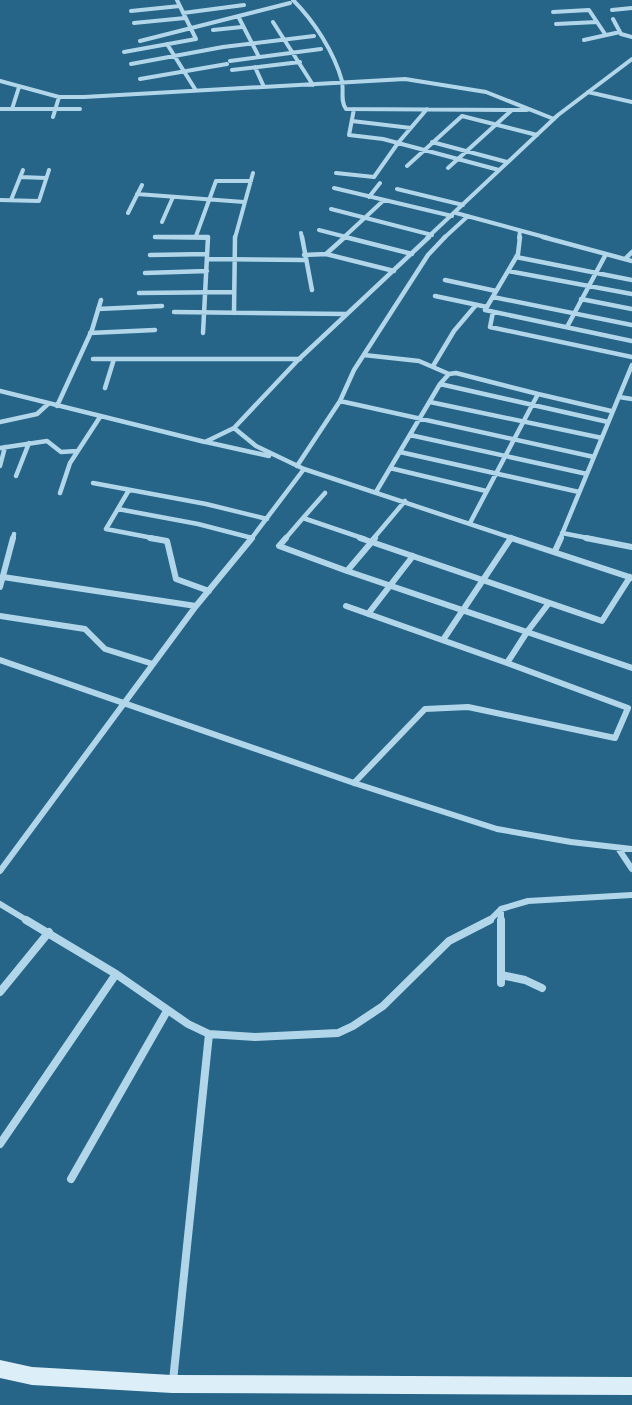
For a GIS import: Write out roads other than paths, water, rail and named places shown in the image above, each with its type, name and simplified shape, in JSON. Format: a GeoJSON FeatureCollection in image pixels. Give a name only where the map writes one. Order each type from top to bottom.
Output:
{"type":"FeatureCollection","features":[{"type":"Feature","properties":{"kind":"street"},"geometry":{"type":"LineString","coordinates":[[124,52],[196,39],[177,0]]}},
{"type":"Feature","properties":{"kind":"street"},"geometry":{"type":"LineString","coordinates":[[242,0],[249,14]]}},
{"type":"Feature","properties":{"kind":"street"},"geometry":{"type":"LineString","coordinates":[[141,41],[292,2],[322,41],[343,83],[343,107],[354,109],[532,110]]}},
{"type":"Feature","properties":{"kind":"street"},"geometry":{"type":"LineString","coordinates":[[183,13],[244,5]]}},
{"type":"Feature","properties":{"kind":"street"},"geometry":{"type":"LineString","coordinates":[[131,11],[180,6]]}},
{"type":"Feature","properties":{"kind":"street"},"geometry":{"type":"LineString","coordinates":[[612,10],[632,8]]}},
{"type":"Feature","properties":{"kind":"street"},"geometry":{"type":"LineString","coordinates":[[553,12],[588,10],[605,34]]}},
{"type":"Feature","properties":{"kind":"street"},"geometry":{"type":"LineString","coordinates":[[238,16],[259,57]]}},
{"type":"Feature","properties":{"kind":"street"},"geometry":{"type":"LineString","coordinates":[[134,23],[185,18]]}},
{"type":"Feature","properties":{"kind":"street"},"geometry":{"type":"LineString","coordinates":[[613,19],[620,32]]}},
{"type":"Feature","properties":{"kind":"street"},"geometry":{"type":"LineString","coordinates":[[273,22],[313,85]]}},
{"type":"Feature","properties":{"kind":"street"},"geometry":{"type":"LineString","coordinates":[[556,24],[597,22]]}},
{"type":"Feature","properties":{"kind":"street"},"geometry":{"type":"LineString","coordinates":[[213,30],[243,27]]}},
{"type":"Feature","properties":{"kind":"street"},"geometry":{"type":"LineString","coordinates":[[584,40],[620,32],[632,37]]}},
{"type":"Feature","properties":{"kind":"street"},"geometry":{"type":"LineString","coordinates":[[131,64],[314,36]]}},
{"type":"Feature","properties":{"kind":"street"},"geometry":{"type":"LineString","coordinates":[[167,44],[195,89]]}},
{"type":"Feature","properties":{"kind":"street"},"geometry":{"type":"LineString","coordinates":[[140,79],[259,57],[321,49]]}},
{"type":"Feature","properties":{"kind":"street"},"geometry":{"type":"LineString","coordinates":[[205,442],[234,428],[300,359],[507,162],[554,119],[632,59]]}},
{"type":"Feature","properties":{"kind":"street"},"geometry":{"type":"LineString","coordinates":[[232,70],[300,62]]}},
{"type":"Feature","properties":{"kind":"street"},"geometry":{"type":"LineString","coordinates":[[255,67],[264,87]]}},
{"type":"Feature","properties":{"kind":"street"},"geometry":{"type":"LineString","coordinates":[[0,81],[59,97],[405,79],[486,92],[554,119]]}},
{"type":"Feature","properties":{"kind":"street"},"geometry":{"type":"LineString","coordinates":[[0,88],[16,86]]}},
{"type":"Feature","properties":{"kind":"street"},"geometry":{"type":"LineString","coordinates":[[12,109],[16,86]]}},
{"type":"Feature","properties":{"kind":"street"},"geometry":{"type":"LineString","coordinates":[[588,92],[632,102]]}},
{"type":"Feature","properties":{"kind":"street"},"geometry":{"type":"LineString","coordinates":[[53,117],[59,97]]}},
{"type":"Feature","properties":{"kind":"street"},"geometry":{"type":"LineString","coordinates":[[0,109],[81,109]]}},
{"type":"Feature","properties":{"kind":"street"},"geometry":{"type":"LineString","coordinates":[[354,109],[350,135],[373,137],[499,170]]}},
{"type":"Feature","properties":{"kind":"street"},"geometry":{"type":"LineString","coordinates":[[336,173],[374,177],[398,143],[427,110]]}},
{"type":"Feature","properties":{"kind":"street"},"geometry":{"type":"LineString","coordinates":[[448,168],[512,110]]}},
{"type":"Feature","properties":{"kind":"street"},"geometry":{"type":"LineString","coordinates":[[407,166],[462,116],[537,135]]}},
{"type":"Feature","properties":{"kind":"street"},"geometry":{"type":"LineString","coordinates":[[352,121],[411,128]]}},
{"type":"Feature","properties":{"kind":"street"},"geometry":{"type":"LineString","coordinates":[[432,142],[507,162]]}},
{"type":"Feature","properties":{"kind":"street"},"geometry":{"type":"LineString","coordinates":[[11,200],[23,170]]}},
{"type":"Feature","properties":{"kind":"street"},"geometry":{"type":"LineString","coordinates":[[0,200],[39,201],[49,170]]}},
{"type":"Feature","properties":{"kind":"street"},"geometry":{"type":"LineString","coordinates":[[234,313],[234,232],[253,173]]}},
{"type":"Feature","properties":{"kind":"street"},"geometry":{"type":"LineString","coordinates":[[20,177],[46,178]]}},
{"type":"Feature","properties":{"kind":"street"},"geometry":{"type":"LineString","coordinates":[[196,236],[216,181],[251,181]]}},
{"type":"Feature","properties":{"kind":"street"},"geometry":{"type":"LineString","coordinates":[[369,196],[380,183]]}},
{"type":"Feature","properties":{"kind":"street"},"geometry":{"type":"LineString","coordinates":[[128,213],[142,185]]}},
{"type":"Feature","properties":{"kind":"street"},"geometry":{"type":"LineString","coordinates":[[334,188],[468,216],[632,261]]}},
{"type":"Feature","properties":{"kind":"street"},"geometry":{"type":"LineString","coordinates":[[397,189],[464,205]]}},
{"type":"Feature","properties":{"kind":"street"},"geometry":{"type":"LineString","coordinates":[[137,194],[244,202]]}},
{"type":"Feature","properties":{"kind":"street"},"geometry":{"type":"LineString","coordinates":[[162,222],[173,197]]}},
{"type":"Feature","properties":{"kind":"street"},"geometry":{"type":"LineString","coordinates":[[326,254],[384,200]]}},
{"type":"Feature","properties":{"kind":"street"},"geometry":{"type":"LineString","coordinates":[[331,209],[432,235]]}},
{"type":"Feature","properties":{"kind":"street"},"geometry":{"type":"LineString","coordinates":[[0,871],[196,606],[267,519],[301,468],[364,355],[428,255],[451,230],[468,216]]}},
{"type":"Feature","properties":{"kind":"street"},"geometry":{"type":"LineString","coordinates":[[319,230],[412,254]]}},
{"type":"Feature","properties":{"kind":"street"},"geometry":{"type":"LineString","coordinates":[[520,231],[516,257],[485,310],[632,341]]}},
{"type":"Feature","properties":{"kind":"street"},"geometry":{"type":"LineString","coordinates":[[301,233],[312,290]]}},
{"type":"Feature","properties":{"kind":"street"},"geometry":{"type":"LineString","coordinates":[[155,237],[208,237],[203,333]]}},
{"type":"Feature","properties":{"kind":"street"},"geometry":{"type":"LineString","coordinates":[[625,260],[632,252]]}},
{"type":"Feature","properties":{"kind":"street"},"geometry":{"type":"LineString","coordinates":[[150,255],[233,259],[304,257],[326,254],[394,271]]}},
{"type":"Feature","properties":{"kind":"street"},"geometry":{"type":"LineString","coordinates":[[567,327],[606,254]]}},
{"type":"Feature","properties":{"kind":"street"},"geometry":{"type":"LineString","coordinates":[[516,257],[632,280]]}},
{"type":"Feature","properties":{"kind":"street"},"geometry":{"type":"LineString","coordinates":[[145,273],[207,271]]}},
{"type":"Feature","properties":{"kind":"street"},"geometry":{"type":"LineString","coordinates":[[508,271],[632,294]]}},
{"type":"Feature","properties":{"kind":"street"},"geometry":{"type":"LineString","coordinates":[[446,280],[496,291]]}},
{"type":"Feature","properties":{"kind":"street"},"geometry":{"type":"LineString","coordinates":[[139,293],[233,292]]}},
{"type":"Feature","properties":{"kind":"street"},"geometry":{"type":"LineString","coordinates":[[435,296],[487,307]]}},
{"type":"Feature","properties":{"kind":"street"},"geometry":{"type":"LineString","coordinates":[[493,297],[632,325]]}},
{"type":"Feature","properties":{"kind":"street"},"geometry":{"type":"LineString","coordinates":[[581,299],[632,309]]}},
{"type":"Feature","properties":{"kind":"street"},"geometry":{"type":"LineString","coordinates":[[57,406],[90,333],[101,300]]}},
{"type":"Feature","properties":{"kind":"street"},"geometry":{"type":"LineString","coordinates":[[433,366],[454,331],[476,305]]}},
{"type":"Feature","properties":{"kind":"street"},"geometry":{"type":"LineString","coordinates":[[98,309],[162,306]]}},
{"type":"Feature","properties":{"kind":"street"},"geometry":{"type":"LineString","coordinates":[[174,312],[348,314]]}},
{"type":"Feature","properties":{"kind":"street"},"geometry":{"type":"LineString","coordinates":[[493,312],[490,327],[632,357]]}},
{"type":"Feature","properties":{"kind":"street"},"geometry":{"type":"LineString","coordinates":[[90,333],[155,330]]}},
{"type":"Feature","properties":{"kind":"street"},"geometry":{"type":"LineString","coordinates":[[364,355],[408,359],[433,366],[449,374],[456,373],[611,411]]}},
{"type":"Feature","properties":{"kind":"street"},"geometry":{"type":"LineString","coordinates":[[93,359],[300,359]]}},
{"type":"Feature","properties":{"kind":"street"},"geometry":{"type":"LineString","coordinates":[[105,388],[114,359]]}},
{"type":"Feature","properties":{"kind":"street"},"geometry":{"type":"LineString","coordinates":[[555,551],[609,422],[611,411],[632,366]]}},
{"type":"Feature","properties":{"kind":"street"},"geometry":{"type":"LineString","coordinates":[[376,492],[440,384],[449,374]]}},
{"type":"Feature","properties":{"kind":"street"},"geometry":{"type":"LineString","coordinates":[[440,384],[609,422]]}},
{"type":"Feature","properties":{"kind":"street"},"geometry":{"type":"LineString","coordinates":[[0,391],[280,459]]}},
{"type":"Feature","properties":{"kind":"street"},"geometry":{"type":"LineString","coordinates":[[470,523],[538,394]]}},
{"type":"Feature","properties":{"kind":"street"},"geometry":{"type":"LineString","coordinates":[[619,398],[632,399]]}},
{"type":"Feature","properties":{"kind":"street"},"geometry":{"type":"LineString","coordinates":[[340,401],[594,458]]}},
{"type":"Feature","properties":{"kind":"street"},"geometry":{"type":"LineString","coordinates":[[430,402],[602,438]]}},
{"type":"Feature","properties":{"kind":"street"},"geometry":{"type":"LineString","coordinates":[[0,422],[37,414],[48,404]]}},
{"type":"Feature","properties":{"kind":"street"},"geometry":{"type":"LineString","coordinates":[[60,493],[65,472],[100,417]]}},
{"type":"Feature","properties":{"kind":"street"},"geometry":{"type":"LineString","coordinates":[[234,428],[256,446],[301,468],[631,577],[602,621],[303,518]]}},
{"type":"Feature","properties":{"kind":"street"},"geometry":{"type":"LineString","coordinates":[[410,435],[587,474]]}},
{"type":"Feature","properties":{"kind":"street"},"geometry":{"type":"LineString","coordinates":[[0,466],[3,447],[47,441],[61,452],[77,452]]}},
{"type":"Feature","properties":{"kind":"street"},"geometry":{"type":"LineString","coordinates":[[16,476],[29,443]]}},
{"type":"Feature","properties":{"kind":"street"},"geometry":{"type":"LineString","coordinates":[[400,452],[579,492]]}},
{"type":"Feature","properties":{"kind":"street"},"geometry":{"type":"LineString","coordinates":[[390,468],[486,491]]}},
{"type":"Feature","properties":{"kind":"street"},"geometry":{"type":"LineString","coordinates":[[93,483],[207,504],[267,519]]}},
{"type":"Feature","properties":{"kind":"street"},"geometry":{"type":"LineString","coordinates":[[129,490],[106,528],[107,531],[167,540],[176,579],[209,591]]}},
{"type":"Feature","properties":{"kind":"street"},"geometry":{"type":"LineString","coordinates":[[325,493],[279,546],[632,668]]}},
{"type":"Feature","properties":{"kind":"street"},"geometry":{"type":"LineString","coordinates":[[347,571],[405,501]]}},
{"type":"Feature","properties":{"kind":"street"},"geometry":{"type":"LineString","coordinates":[[118,509],[198,524],[252,538]]}},
{"type":"Feature","properties":{"kind":"street"},"geometry":{"type":"LineString","coordinates":[[562,533],[632,548]]}},
{"type":"Feature","properties":{"kind":"street"},"geometry":{"type":"LineString","coordinates":[[0,587],[14,534]]}},
{"type":"Feature","properties":{"kind":"street"},"geometry":{"type":"LineString","coordinates":[[443,640],[511,537]]}},
{"type":"Feature","properties":{"kind":"street"},"geometry":{"type":"LineString","coordinates":[[368,614],[413,556]]}},
{"type":"Feature","properties":{"kind":"street"},"geometry":{"type":"LineString","coordinates":[[3,577],[196,606]]}},
{"type":"Feature","properties":{"kind":"street"},"geometry":{"type":"LineString","coordinates":[[507,663],[549,603]]}},
{"type":"Feature","properties":{"kind":"street"},"geometry":{"type":"LineString","coordinates":[[346,606],[630,709],[615,738],[468,707],[425,709],[354,783]]}},
{"type":"Feature","properties":{"kind":"street"},"geometry":{"type":"LineString","coordinates":[[0,616],[85,629],[105,649],[153,664]]}},
{"type":"Feature","properties":{"kind":"street"},"geometry":{"type":"LineString","coordinates":[[0,660],[354,783],[497,829],[571,842],[632,849]]}},
{"type":"Feature","properties":{"kind":"street"},"geometry":{"type":"LineString","coordinates":[[618,848],[632,869]]}},
{"type":"Feature","properties":{"kind":"street"},"geometry":{"type":"LineString","coordinates":[[0,904],[116,974],[167,1011],[209,1034],[255,1037],[338,1033],[383,1006],[449,941],[488,922],[501,909],[528,901],[632,895]]}},
{"type":"Feature","properties":{"kind":"street"},"geometry":{"type":"LineString","coordinates":[[501,909],[501,979],[525,980],[542,988]]}},
{"type":"Feature","properties":{"kind":"street"},"geometry":{"type":"LineString","coordinates":[[0,992],[49,932]]}},
{"type":"Feature","properties":{"kind":"street"},"geometry":{"type":"LineString","coordinates":[[0,1144],[116,974]]}},
{"type":"Feature","properties":{"kind":"street"},"geometry":{"type":"LineString","coordinates":[[71,1179],[167,1011]]}},
{"type":"Feature","properties":{"kind":"street"},"geometry":{"type":"LineString","coordinates":[[172,1384],[209,1034]]}},
{"type":"Feature","properties":{"kind":"street"},"geometry":{"type":"LineString","coordinates":[[0,1369],[32,1376],[172,1384],[632,1386]]}}]}
